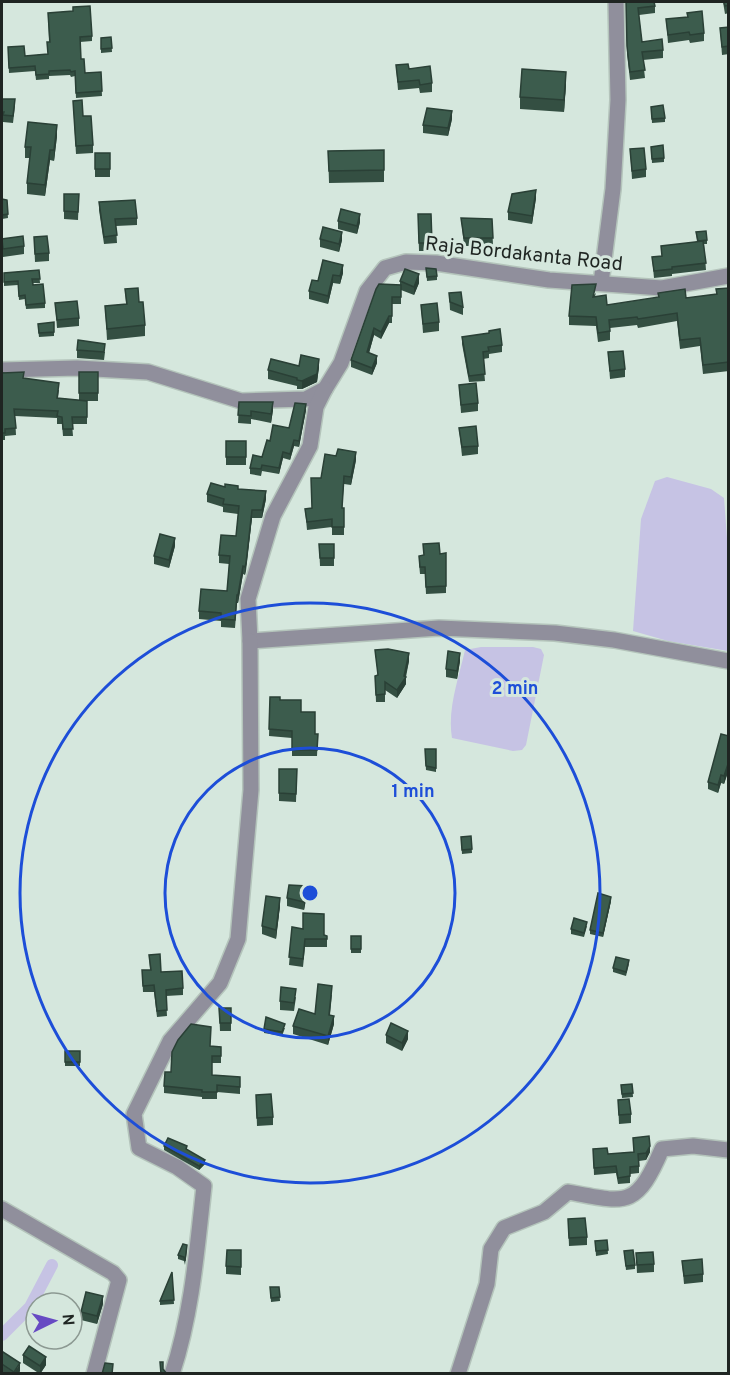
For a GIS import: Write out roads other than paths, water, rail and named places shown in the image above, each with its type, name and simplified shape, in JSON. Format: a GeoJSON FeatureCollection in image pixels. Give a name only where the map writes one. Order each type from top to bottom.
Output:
{"type":"FeatureCollection","features":[{"type":"Feature","properties":{"kind":"street"},"geometry":{"type":"LineString","coordinates":[[601,283],[613,189],[618,100],[616,2]]}},
{"type":"Feature","properties":{"kind":"street","name":"Raja Bordakanta Road"},"geometry":{"type":"LineString","coordinates":[[172,1374],[179,1353],[196,1255],[204,1186],[177,1167],[139,1148],[134,1114],[170,1041],[220,983],[238,939],[251,790],[248,598],[273,516],[310,446],[316,407],[341,363],[367,291],[385,268],[406,262],[436,262],[549,280],[662,288],[729,276]]}},
{"type":"Feature","properties":{"kind":"street"},"geometry":{"type":"LineString","coordinates":[[2,370],[77,368],[148,372],[241,401],[306,399],[325,389]]}},
{"type":"Feature","properties":{"kind":"street"},"geometry":{"type":"LineString","coordinates":[[250,641],[439,628],[555,633],[615,640],[729,661]]}},
{"type":"Feature","properties":{"kind":"street"},"geometry":{"type":"LineString","coordinates":[[459,1374],[487,1284],[490,1248],[504,1228],[544,1212],[568,1192],[615,1201],[633,1196],[649,1178],[662,1149],[693,1146],[729,1150]]}},
{"type":"Feature","properties":{"kind":"street"},"geometry":{"type":"LineString","coordinates":[[2,1209],[113,1273],[119,1280],[94,1374]]}},
{"type":"Feature","properties":{"kind":"waterway"},"geometry":{"type":"LineString","coordinates":[[2,1335],[30,1307],[52,1265]]}}]}
